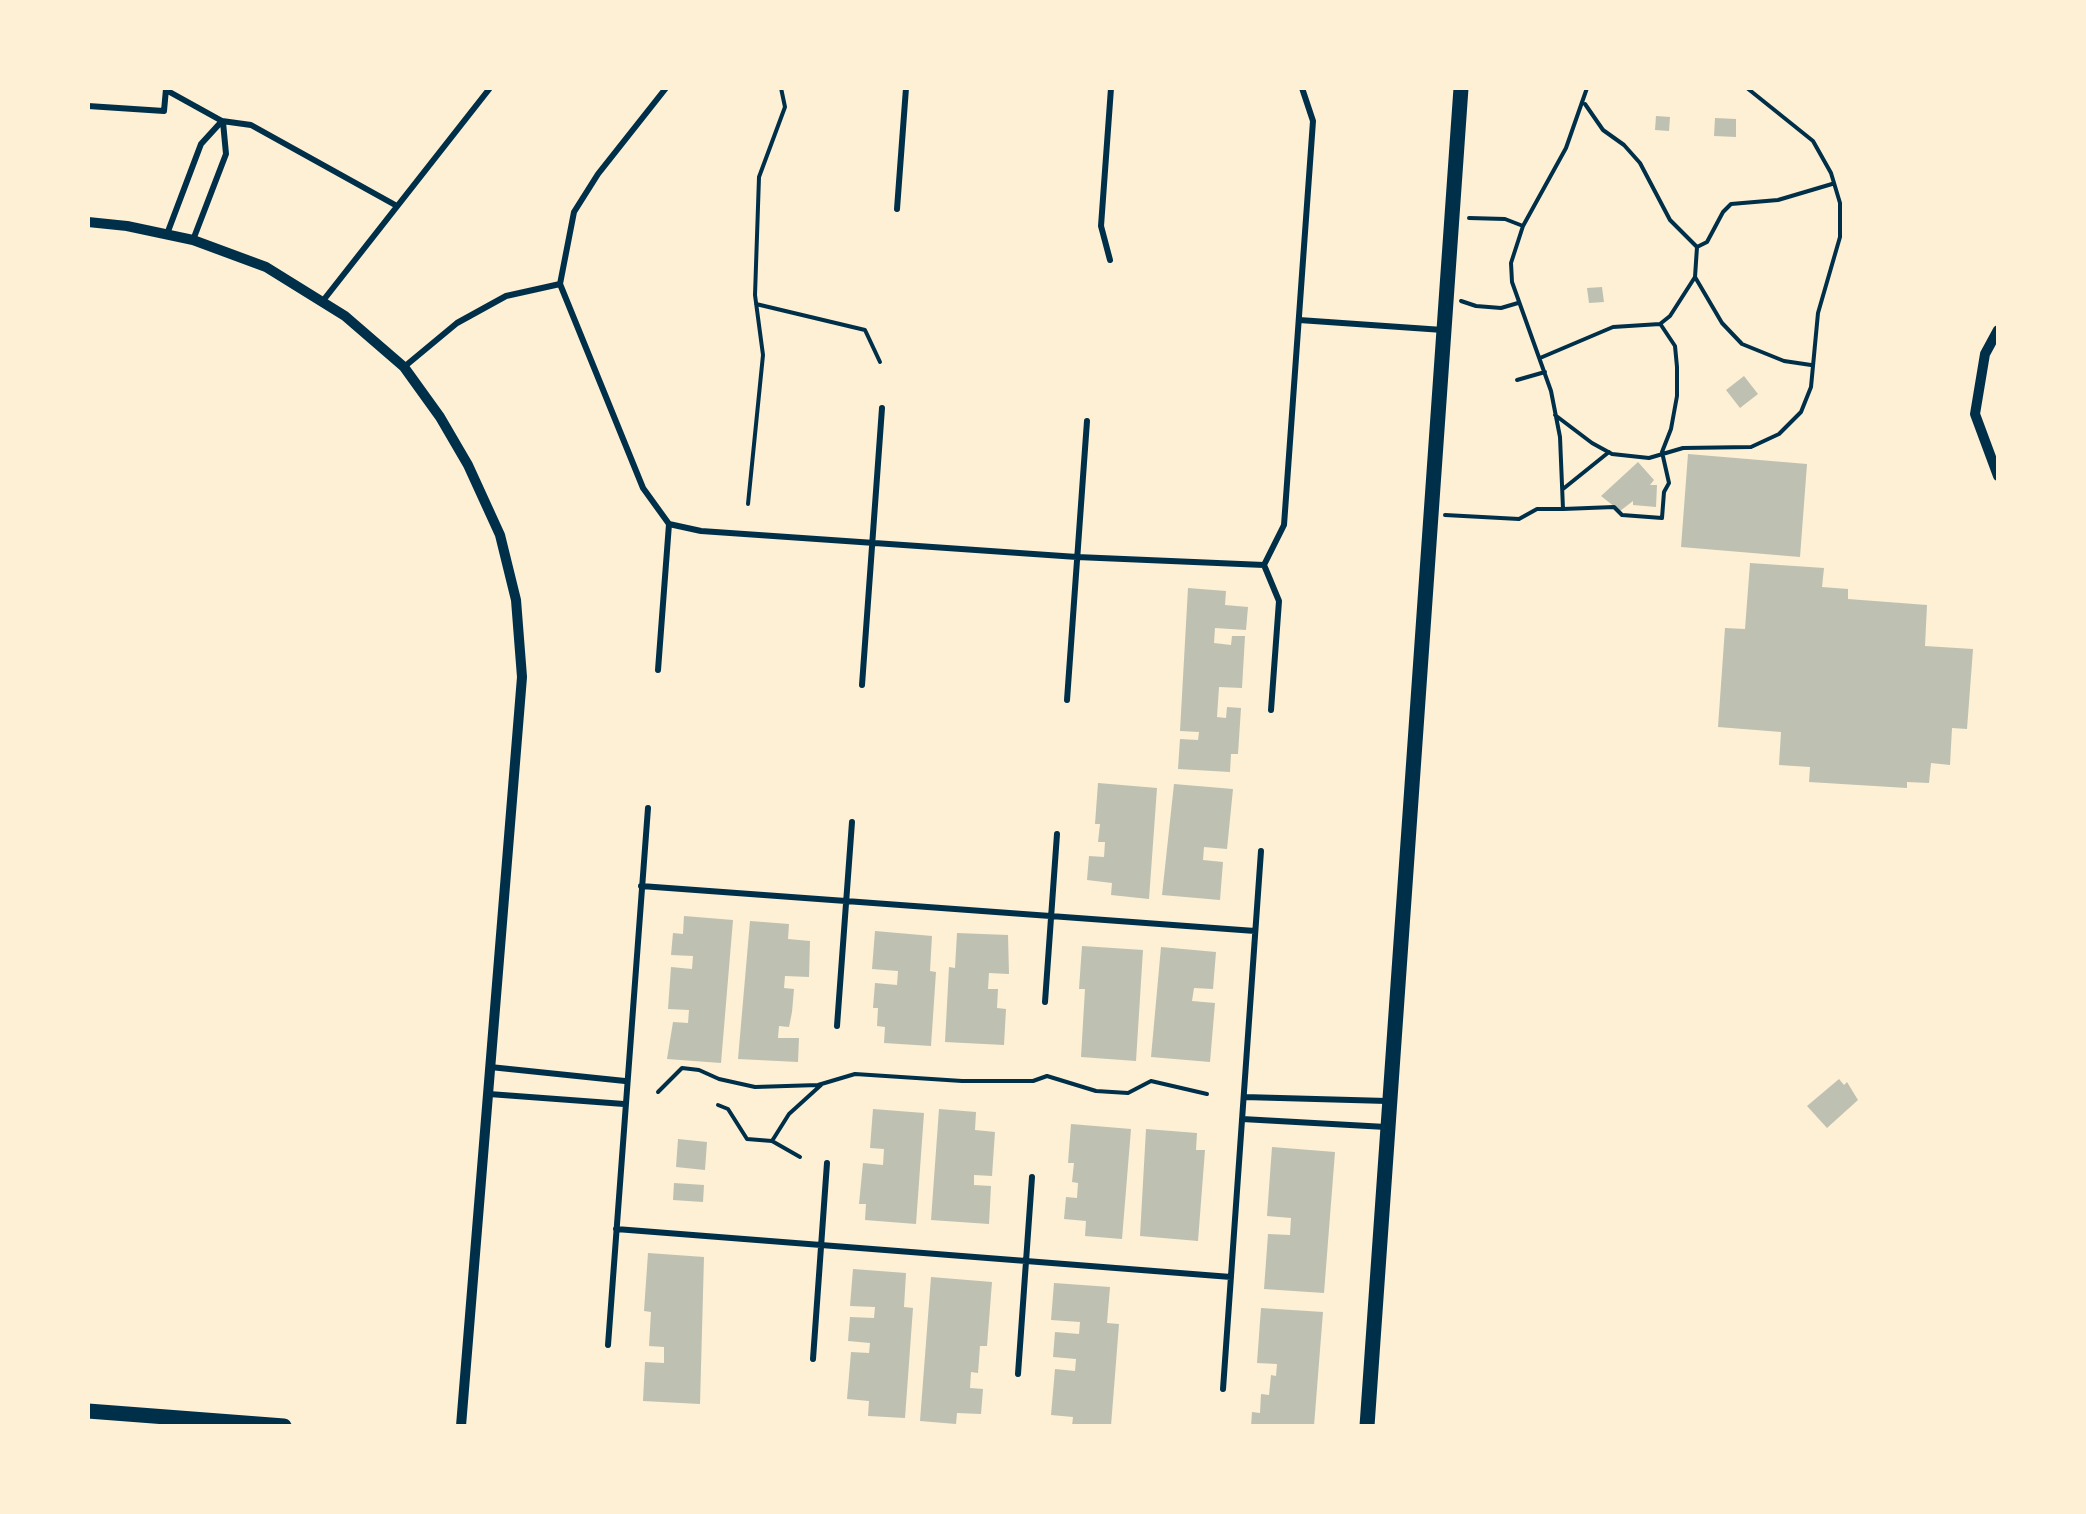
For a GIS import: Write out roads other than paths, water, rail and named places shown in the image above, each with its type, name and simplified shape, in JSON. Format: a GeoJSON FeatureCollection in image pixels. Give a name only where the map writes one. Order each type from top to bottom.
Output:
{"type":"FeatureCollection","features":[{"type":"Feature","properties":{"kind":"street"},"geometry":{"type":"LineString","coordinates":[[1367,1426],[1461,88]]}},
{"type":"Feature","properties":{"kind":"street"},"geometry":{"type":"LineString","coordinates":[[88,222],[193,240],[266,267],[345,316],[404,367],[440,417],[468,465],[500,535],[516,600],[522,677],[461,1426]]}},
{"type":"Feature","properties":{"kind":"street"},"geometry":{"type":"LineString","coordinates":[[1998,330],[1985,354],[1975,414],[1998,476]]}},
{"type":"Feature","properties":{"kind":"street"},"geometry":{"type":"LineString","coordinates":[[88,1410],[129,1420],[284,1426]]}},
{"type":"Feature","properties":{"kind":"lane"},"geometry":{"type":"LineString","coordinates":[[658,670],[669,524],[643,488],[560,284],[574,212],[598,174],[666,88]]}},
{"type":"Feature","properties":{"kind":"lane"},"geometry":{"type":"LineString","coordinates":[[897,209],[906,88]]}},
{"type":"Feature","properties":{"kind":"lane"},"geometry":{"type":"LineString","coordinates":[[1110,260],[1101,226],[1111,88]]}},
{"type":"Feature","properties":{"kind":"lane"},"geometry":{"type":"LineString","coordinates":[[1271,710],[1279,601],[1264,565],[1284,526],[1314,120],[1302,88]]}},
{"type":"Feature","properties":{"kind":"lane"},"geometry":{"type":"LineString","coordinates":[[88,106],[164,111],[166,89],[222,121],[251,125],[397,206]]}},
{"type":"Feature","properties":{"kind":"lane"},"geometry":{"type":"LineString","coordinates":[[322,302],[486,89]]}},
{"type":"Feature","properties":{"kind":"lane"},"geometry":{"type":"LineString","coordinates":[[167,234],[201,144],[222,121]]}},
{"type":"Feature","properties":{"kind":"lane"},"geometry":{"type":"LineString","coordinates":[[193,240],[226,154],[222,121]]}},
{"type":"Feature","properties":{"kind":"lane"},"geometry":{"type":"LineString","coordinates":[[404,367],[457,323],[506,296],[560,284]]}},
{"type":"Feature","properties":{"kind":"lane"},"geometry":{"type":"LineString","coordinates":[[1299,320],[1444,330]]}},
{"type":"Feature","properties":{"kind":"lane"},"geometry":{"type":"LineString","coordinates":[[862,685],[882,408]]}},
{"type":"Feature","properties":{"kind":"lane"},"geometry":{"type":"LineString","coordinates":[[1066,700],[1087,421]]}},
{"type":"Feature","properties":{"kind":"lane"},"geometry":{"type":"LineString","coordinates":[[669,524],[700,531],[1077,557],[1264,565]]}},
{"type":"Feature","properties":{"kind":"lane"},"geometry":{"type":"LineString","coordinates":[[608,1345],[648,808]]}},
{"type":"Feature","properties":{"kind":"lane"},"geometry":{"type":"LineString","coordinates":[[837,1026],[852,822]]}},
{"type":"Feature","properties":{"kind":"lane"},"geometry":{"type":"LineString","coordinates":[[1045,1002],[1057,834]]}},
{"type":"Feature","properties":{"kind":"lane"},"geometry":{"type":"LineString","coordinates":[[1223,1389],[1261,850]]}},
{"type":"Feature","properties":{"kind":"lane"},"geometry":{"type":"LineString","coordinates":[[642,886],[1256,931]]}},
{"type":"Feature","properties":{"kind":"lane"},"geometry":{"type":"LineString","coordinates":[[490,1067],[626,1081]]}},
{"type":"Feature","properties":{"kind":"lane"},"geometry":{"type":"LineString","coordinates":[[488,1094],[624,1104]]}},
{"type":"Feature","properties":{"kind":"lane"},"geometry":{"type":"LineString","coordinates":[[1244,1098],[1387,1101]]}},
{"type":"Feature","properties":{"kind":"lane"},"geometry":{"type":"LineString","coordinates":[[1242,1119],[1386,1127]]}},
{"type":"Feature","properties":{"kind":"lane"},"geometry":{"type":"LineString","coordinates":[[813,1360],[827,1163]]}},
{"type":"Feature","properties":{"kind":"lane"},"geometry":{"type":"LineString","coordinates":[[1018,1374],[1032,1177]]}},
{"type":"Feature","properties":{"kind":"lane"},"geometry":{"type":"LineString","coordinates":[[616,1229],[1230,1277]]}}]}
